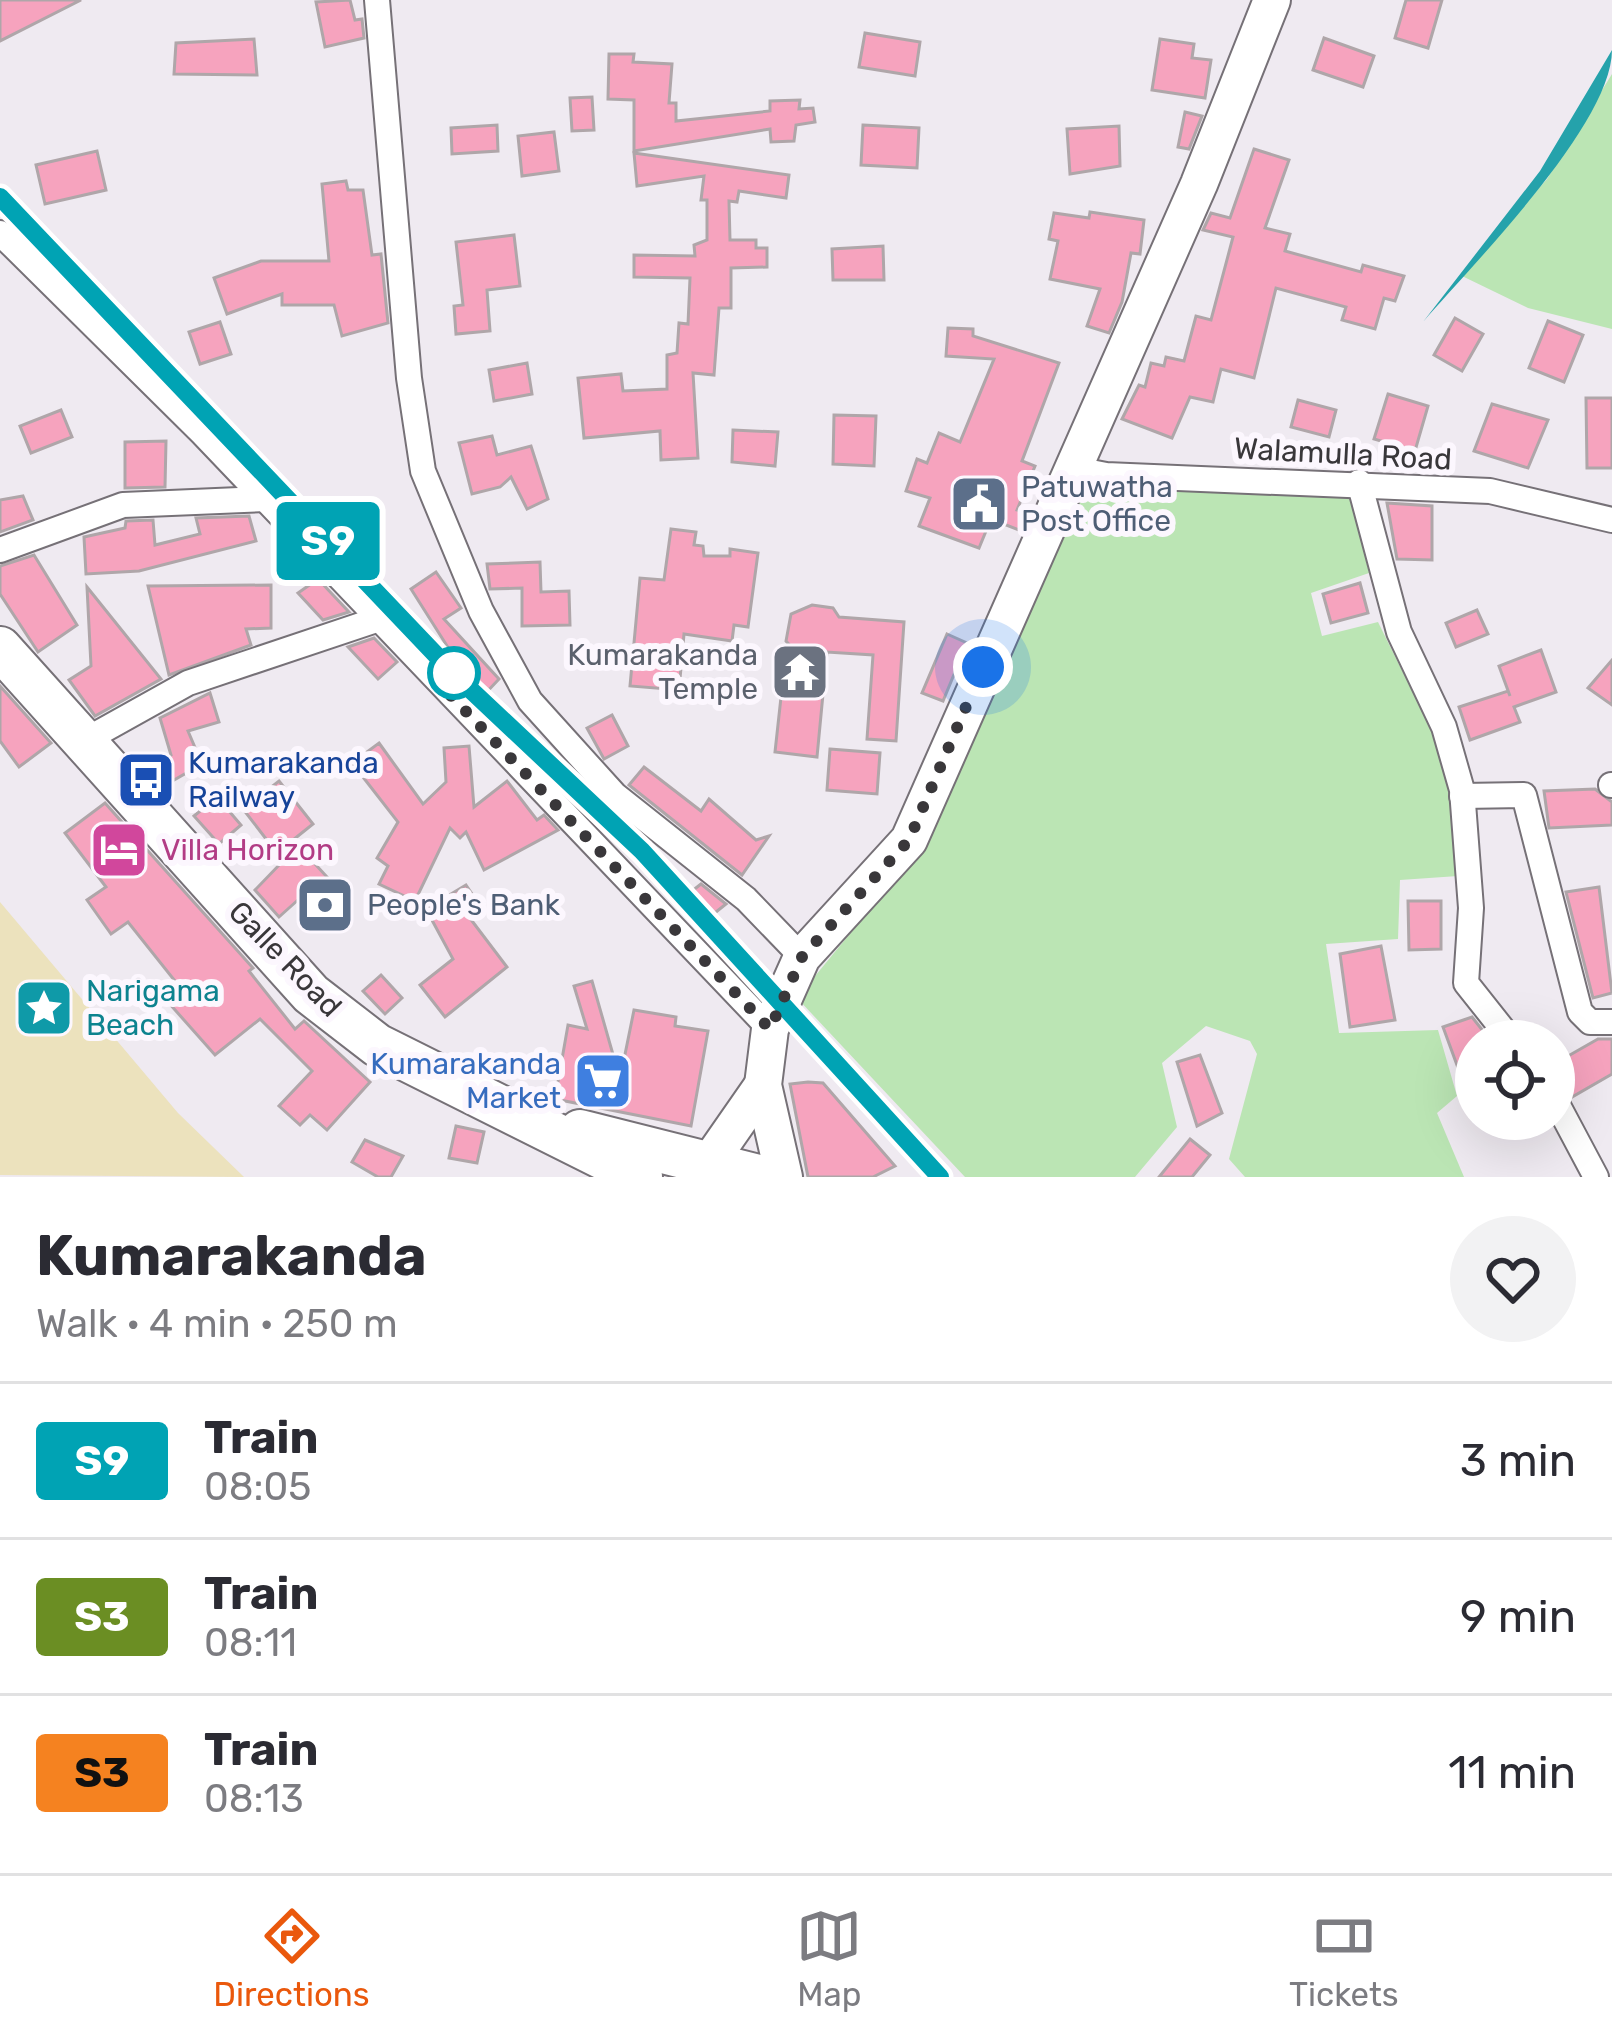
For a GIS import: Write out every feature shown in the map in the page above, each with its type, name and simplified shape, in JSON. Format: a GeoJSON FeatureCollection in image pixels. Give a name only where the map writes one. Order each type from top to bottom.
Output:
{"type":"FeatureCollection","features":[{"type":"Feature","properties":{"kind":"highway","name":"Galle Road"},"geometry":{"type":"LineString","coordinates":[[0,648],[311,994],[377,1045],[520,1121],[640,1177]]}},
{"type":"Feature","properties":{"kind":"highway"},"geometry":{"type":"LineString","coordinates":[[520,1121],[705,1168],[762,1177]]}},
{"type":"Feature","properties":{"kind":"main road"},"geometry":{"type":"LineString","coordinates":[[784,1177],[763,1084],[770,1029],[802,957],[909,840],[1199,184],[1272,0]]}},
{"type":"Feature","properties":{"kind":"main road"},"geometry":{"type":"LineString","coordinates":[[705,1168],[763,1084]]}},
{"type":"Feature","properties":{"kind":"street"},"geometry":{"type":"LineString","coordinates":[[377,0],[409,378],[423,471],[481,610],[530,701],[615,795],[746,899],[802,957]]}},
{"type":"Feature","properties":{"kind":"street"},"geometry":{"type":"LineString","coordinates":[[0,232],[265,499],[770,1029]]}},
{"type":"Feature","properties":{"kind":"street","name":"Walamulla Road"},"geometry":{"type":"LineString","coordinates":[[1070,468],[1106,475],[1490,491],[1612,520]]}},
{"type":"Feature","properties":{"kind":"street"},"geometry":{"type":"LineString","coordinates":[[1359,482],[1399,632],[1444,727],[1462,796],[1472,908],[1466,983],[1496,1020]]}},
{"type":"Feature","properties":{"kind":"street"},"geometry":{"type":"LineString","coordinates":[[0,550],[124,505],[265,499]]}},
{"type":"Feature","properties":{"kind":"street"},"geometry":{"type":"LineString","coordinates":[[84,741],[188,683],[379,619]]}},
{"type":"Feature","properties":{"kind":"street"},"geometry":{"type":"LineString","coordinates":[[1462,796],[1525,794],[1580,1012],[1590,1022],[1612,1022]]}},
{"type":"Feature","properties":{"kind":"street"},"geometry":{"type":"LineString","coordinates":[[1575,1138],[1595,1177]]}},
{"type":"Feature","properties":{"kind":"green space"},"geometry":{"type":"Polygon","coordinates":[[[1612,74],[1612,329],[1528,308],[1462,276],[1547,179],[1612,74]]]}},
{"type":"Feature","properties":{"kind":"green space"},"geometry":{"type":"Polygon","coordinates":[[[1085,480],[1349,488],[1369,573],[1311,593],[1322,636],[1378,622],[1431,729],[1453,799],[1458,876],[1400,880],[1398,939],[1326,944],[1339,1033],[1438,1030],[1455,1098],[1437,1113],[1464,1177],[1245,1177],[1229,1159],[1257,1054],[1250,1041],[1206,1026],[1162,1063],[1177,1127],[1135,1177],[965,1177],[797,998],[931,835],[1085,480]]]}},
{"type":"Feature","properties":{"kind":"sand","name":"Narigama Beach"},"geometry":{"type":"Polygon","coordinates":[[[0,902],[178,1113],[244,1177],[0,1175],[0,902]]]}},
{"type":"Feature","properties":{"kind":"water"},"geometry":{"type":"Polygon","coordinates":[[[1612,50],[1606,81],[1565,153],[1423,322],[1540,171],[1612,50]]]}},
{"type":"Feature","properties":{"kind":"building"},"geometry":{"type":"Polygon","coordinates":[[[0,0],[81,0],[0,41],[0,0]]]}},
{"type":"Feature","properties":{"kind":"building"},"geometry":{"type":"Polygon","coordinates":[[[350,0],[355,20],[362,19],[364,38],[325,47],[316,2],[350,0]]]}},
{"type":"Feature","properties":{"kind":"building"},"geometry":{"type":"Polygon","coordinates":[[[1406,0],[1442,0],[1428,48],[1395,38],[1406,0]]]}},
{"type":"Feature","properties":{"kind":"building"},"geometry":{"type":"Polygon","coordinates":[[[865,33],[920,42],[915,76],[859,67],[865,33]]]}},
{"type":"Feature","properties":{"kind":"building"},"geometry":{"type":"Polygon","coordinates":[[[1324,38],[1374,56],[1363,87],[1313,70],[1324,38]]]}},
{"type":"Feature","properties":{"kind":"building"},"geometry":{"type":"Polygon","coordinates":[[[254,39],[257,75],[174,74],[176,43],[254,39]]]}},
{"type":"Feature","properties":{"kind":"building"},"geometry":{"type":"Polygon","coordinates":[[[1160,39],[1194,44],[1192,58],[1211,60],[1205,98],[1152,90],[1160,39]]]}},
{"type":"Feature","properties":{"kind":"building"},"geometry":{"type":"Polygon","coordinates":[[[609,54],[634,54],[633,62],[672,64],[669,103],[676,103],[676,121],[770,111],[770,101],[800,100],[799,109],[813,108],[815,122],[796,125],[794,141],[771,142],[770,129],[634,151],[634,100],[608,99],[609,54]]]}},
{"type":"Feature","properties":{"kind":"building"},"geometry":{"type":"Polygon","coordinates":[[[592,97],[594,130],[572,131],[570,98],[592,97]]]}},
{"type":"Feature","properties":{"kind":"building"},"geometry":{"type":"Polygon","coordinates":[[[1185,112],[1202,116],[1189,149],[1178,147],[1185,112]]]}},
{"type":"Feature","properties":{"kind":"building"},"geometry":{"type":"Polygon","coordinates":[[[497,125],[498,151],[452,154],[451,128],[497,125]]]}},
{"type":"Feature","properties":{"kind":"building"},"geometry":{"type":"Polygon","coordinates":[[[863,125],[919,128],[917,168],[861,165],[863,125]]]}},
{"type":"Feature","properties":{"kind":"building"},"geometry":{"type":"Polygon","coordinates":[[[1119,126],[1120,166],[1070,174],[1067,129],[1119,126]]]}},
{"type":"Feature","properties":{"kind":"building"},"geometry":{"type":"Polygon","coordinates":[[[554,132],[559,171],[522,176],[518,136],[554,132]]]}},
{"type":"Feature","properties":{"kind":"building"},"geometry":{"type":"Polygon","coordinates":[[[1254,149],[1289,160],[1265,228],[1290,234],[1285,251],[1361,272],[1363,265],[1404,276],[1395,301],[1384,298],[1375,329],[1342,320],[1346,307],[1276,288],[1254,378],[1221,369],[1213,402],[1190,397],[1172,438],[1122,419],[1139,385],[1145,387],[1151,363],[1164,366],[1166,357],[1184,361],[1196,316],[1211,320],[1233,237],[1203,230],[1211,213],[1230,218],[1254,149]]]}},
{"type":"Feature","properties":{"kind":"building"},"geometry":{"type":"Polygon","coordinates":[[[97,151],[106,190],[45,204],[36,165],[97,151]]]}},
{"type":"Feature","properties":{"kind":"building"},"geometry":{"type":"Polygon","coordinates":[[[634,153],[789,175],[786,198],[739,191],[737,202],[729,201],[730,240],[756,240],[756,248],[767,248],[767,267],[731,268],[731,308],[719,308],[714,375],[693,373],[698,458],[661,460],[660,431],[584,438],[578,378],[621,374],[623,391],[667,389],[667,355],[677,353],[679,323],[688,324],[690,278],[634,277],[634,255],[695,256],[694,245],[707,240],[707,200],[701,200],[704,176],[637,186],[634,153]]]}},
{"type":"Feature","properties":{"kind":"building"},"geometry":{"type":"Polygon","coordinates":[[[346,181],[348,190],[363,190],[372,255],[381,254],[388,323],[342,336],[334,305],[282,305],[282,294],[227,314],[214,278],[261,261],[329,261],[322,184],[346,181]]]}},
{"type":"Feature","properties":{"kind":"building"},"geometry":{"type":"Polygon","coordinates":[[[1090,212],[1144,220],[1140,254],[1131,253],[1122,302],[1109,333],[1087,326],[1100,289],[1050,279],[1058,241],[1049,239],[1054,213],[1089,218],[1090,212]]]}},
{"type":"Feature","properties":{"kind":"building"},"geometry":{"type":"Polygon","coordinates":[[[514,235],[520,286],[487,290],[490,331],[456,334],[454,306],[463,305],[456,242],[514,235]]]}},
{"type":"Feature","properties":{"kind":"building"},"geometry":{"type":"Polygon","coordinates":[[[883,246],[884,280],[833,280],[832,249],[883,246]]]}},
{"type":"Feature","properties":{"kind":"building"},"geometry":{"type":"Polygon","coordinates":[[[1455,318],[1483,334],[1462,371],[1434,355],[1455,318]]]}},
{"type":"Feature","properties":{"kind":"building"},"geometry":{"type":"Polygon","coordinates":[[[1548,321],[1583,335],[1564,382],[1529,368],[1548,321]]]}},
{"type":"Feature","properties":{"kind":"building"},"geometry":{"type":"Polygon","coordinates":[[[220,322],[231,354],[200,364],[189,332],[220,322]]]}},
{"type":"Feature","properties":{"kind":"building"},"geometry":{"type":"Polygon","coordinates":[[[948,328],[973,329],[973,336],[1059,363],[1022,461],[1035,466],[1017,510],[1024,512],[1019,530],[991,519],[979,548],[919,526],[930,498],[906,491],[917,459],[927,463],[939,433],[960,442],[994,359],[946,356],[948,328]]]}},
{"type":"Feature","properties":{"kind":"building"},"geometry":{"type":"Polygon","coordinates":[[[527,363],[532,394],[494,401],[489,370],[527,363]]]}},
{"type":"Feature","properties":{"kind":"building"},"geometry":{"type":"Polygon","coordinates":[[[1388,394],[1428,406],[1415,451],[1374,439],[1388,394]]]}},
{"type":"Feature","properties":{"kind":"building"},"geometry":{"type":"Polygon","coordinates":[[[1586,398],[1612,398],[1612,468],[1587,468],[1586,398]]]}},
{"type":"Feature","properties":{"kind":"building"},"geometry":{"type":"Polygon","coordinates":[[[1298,400],[1336,410],[1329,437],[1291,427],[1298,400]]]}},
{"type":"Feature","properties":{"kind":"building"},"geometry":{"type":"Polygon","coordinates":[[[1492,404],[1548,420],[1528,468],[1474,451],[1492,404]]]}},
{"type":"Feature","properties":{"kind":"building"},"geometry":{"type":"Polygon","coordinates":[[[61,410],[72,437],[31,453],[20,426],[61,410]]]}},
{"type":"Feature","properties":{"kind":"building"},"geometry":{"type":"Polygon","coordinates":[[[834,415],[876,416],[874,466],[833,464],[834,415]]]}},
{"type":"Feature","properties":{"kind":"building"},"geometry":{"type":"Polygon","coordinates":[[[733,430],[778,432],[775,466],[732,462],[733,430]]]}},
{"type":"Feature","properties":{"kind":"building"},"geometry":{"type":"Polygon","coordinates":[[[492,436],[497,455],[531,446],[548,499],[527,509],[511,477],[500,487],[472,494],[459,443],[492,436]]]}},
{"type":"Feature","properties":{"kind":"building"},"geometry":{"type":"Polygon","coordinates":[[[166,441],[165,487],[125,488],[125,442],[166,441]]]}},
{"type":"Feature","properties":{"kind":"building"},"geometry":{"type":"Polygon","coordinates":[[[23,496],[33,520],[0,532],[0,500],[23,496]]]}},
{"type":"Feature","properties":{"kind":"building"},"geometry":{"type":"Polygon","coordinates":[[[1387,503],[1432,506],[1432,560],[1397,559],[1387,503]]]}},
{"type":"Feature","properties":{"kind":"building"},"geometry":{"type":"Polygon","coordinates":[[[249,516],[256,541],[139,571],[86,574],[84,537],[125,528],[126,521],[153,520],[155,545],[200,534],[196,518],[249,516]]]}},
{"type":"Feature","properties":{"kind":"building"},"geometry":{"type":"Polygon","coordinates":[[[671,529],[696,532],[694,545],[703,546],[704,556],[730,556],[730,549],[758,553],[748,627],[734,625],[732,641],[684,634],[679,690],[630,686],[640,578],[664,580],[671,529]]]}},
{"type":"Feature","properties":{"kind":"building"},"geometry":{"type":"Polygon","coordinates":[[[34,555],[77,625],[38,652],[0,594],[0,566],[34,555]]]}},
{"type":"Feature","properties":{"kind":"building"},"geometry":{"type":"Polygon","coordinates":[[[540,562],[541,592],[569,591],[570,625],[522,626],[522,588],[490,589],[487,564],[540,562]]]}},
{"type":"Feature","properties":{"kind":"building"},"geometry":{"type":"Polygon","coordinates":[[[436,572],[461,608],[444,619],[499,679],[484,695],[442,656],[449,649],[411,589],[436,572]]]}},
{"type":"Feature","properties":{"kind":"building"},"geometry":{"type":"Polygon","coordinates":[[[318,579],[349,612],[323,620],[298,593],[318,579]]]}},
{"type":"Feature","properties":{"kind":"building"},"geometry":{"type":"Polygon","coordinates":[[[1360,583],[1368,613],[1331,623],[1323,594],[1360,583]]]}},
{"type":"Feature","properties":{"kind":"building"},"geometry":{"type":"Polygon","coordinates":[[[271,585],[271,628],[246,629],[251,645],[169,675],[148,586],[271,585]]]}},
{"type":"Feature","properties":{"kind":"building"},"geometry":{"type":"Polygon","coordinates":[[[87,587],[161,679],[95,716],[69,680],[91,666],[87,587]]]}},
{"type":"Feature","properties":{"kind":"building"},"geometry":{"type":"Polygon","coordinates":[[[812,605],[833,608],[839,617],[904,622],[896,741],[867,739],[873,655],[827,652],[824,684],[786,641],[791,614],[812,605]]]}},
{"type":"Feature","properties":{"kind":"building"},"geometry":{"type":"Polygon","coordinates":[[[1477,610],[1488,634],[1456,647],[1446,623],[1477,610]]]}},
{"type":"Feature","properties":{"kind":"building"},"geometry":{"type":"Polygon","coordinates":[[[947,634],[967,643],[943,701],[922,693],[947,634]]]}},
{"type":"Feature","properties":{"kind":"building"},"geometry":{"type":"Polygon","coordinates":[[[374,638],[397,662],[378,679],[348,647],[374,638]]]}},
{"type":"Feature","properties":{"kind":"building"},"geometry":{"type":"Polygon","coordinates":[[[1541,650],[1556,692],[1514,707],[1520,722],[1470,740],[1459,707],[1508,691],[1510,696],[1499,666],[1541,650]]]}},
{"type":"Feature","properties":{"kind":"building"},"geometry":{"type":"Polygon","coordinates":[[[1612,660],[1612,705],[1588,688],[1612,660]]]}},
{"type":"Feature","properties":{"kind":"building"},"geometry":{"type":"Polygon","coordinates":[[[783,679],[824,684],[817,757],[775,752],[783,679]]]}},
{"type":"Feature","properties":{"kind":"building"},"geometry":{"type":"Polygon","coordinates":[[[0,686],[51,743],[19,767],[0,741],[0,686]]]}},
{"type":"Feature","properties":{"kind":"building"},"geometry":{"type":"Polygon","coordinates":[[[210,693],[219,722],[188,731],[202,764],[160,788],[147,768],[171,755],[160,718],[210,693]]]}},
{"type":"Feature","properties":{"kind":"building"},"geometry":{"type":"Polygon","coordinates":[[[612,715],[628,746],[604,759],[587,728],[612,715]]]}},
{"type":"Feature","properties":{"kind":"building"},"geometry":{"type":"Polygon","coordinates":[[[379,743],[423,804],[446,782],[444,748],[469,746],[474,807],[507,781],[537,820],[544,815],[558,830],[484,870],[466,832],[460,838],[450,828],[415,901],[379,884],[388,866],[377,858],[398,822],[352,763],[379,743]]]}},
{"type":"Feature","properties":{"kind":"building"},"geometry":{"type":"Polygon","coordinates":[[[830,749],[880,753],[877,794],[827,790],[830,749]]]}},
{"type":"Feature","properties":{"kind":"building"},"geometry":{"type":"Polygon","coordinates":[[[644,767],[701,811],[709,799],[756,840],[769,836],[742,875],[629,785],[644,767]]]}},
{"type":"Feature","properties":{"kind":"building"},"geometry":{"type":"Polygon","coordinates":[[[279,781],[313,824],[293,840],[349,901],[342,908],[346,913],[327,930],[299,899],[279,917],[255,890],[283,861],[243,809],[279,781]]]}},
{"type":"Feature","properties":{"kind":"building"},"geometry":{"type":"Polygon","coordinates":[[[1595,789],[1612,802],[1612,825],[1549,828],[1544,791],[1595,789]]]}},
{"type":"Feature","properties":{"kind":"building"},"geometry":{"type":"Polygon","coordinates":[[[217,797],[241,825],[219,844],[194,816],[217,797]]]}},
{"type":"Feature","properties":{"kind":"building"},"geometry":{"type":"Polygon","coordinates":[[[105,803],[253,968],[249,971],[295,1029],[304,1021],[370,1082],[327,1130],[310,1115],[300,1125],[279,1106],[312,1071],[260,1019],[215,1055],[160,993],[175,981],[128,922],[111,934],[87,900],[106,887],[65,833],[105,803]]]}},
{"type":"Feature","properties":{"kind":"building"},"geometry":{"type":"Polygon","coordinates":[[[701,884],[726,904],[711,916],[692,891],[701,884]]]}},
{"type":"Feature","properties":{"kind":"building"},"geometry":{"type":"Polygon","coordinates":[[[466,885],[479,904],[466,913],[507,967],[445,1017],[420,985],[453,959],[426,909],[466,885]]]}},
{"type":"Feature","properties":{"kind":"building"},"geometry":{"type":"Polygon","coordinates":[[[1599,887],[1612,993],[1593,998],[1566,892],[1599,887]]]}},
{"type":"Feature","properties":{"kind":"building"},"geometry":{"type":"Polygon","coordinates":[[[1408,901],[1441,901],[1441,949],[1409,950],[1408,901]]]}},
{"type":"Feature","properties":{"kind":"building"},"geometry":{"type":"Polygon","coordinates":[[[1381,946],[1395,1020],[1350,1027],[1340,954],[1381,946]]]}},
{"type":"Feature","properties":{"kind":"building"},"geometry":{"type":"Polygon","coordinates":[[[381,975],[402,998],[385,1014],[363,991],[381,975]]]}},
{"type":"Feature","properties":{"kind":"building"},"geometry":{"type":"Polygon","coordinates":[[[592,981],[620,1079],[634,1010],[676,1017],[675,1026],[708,1031],[691,1126],[555,1099],[568,1025],[587,1029],[574,986],[592,981]]]}},
{"type":"Feature","properties":{"kind":"building"},"geometry":{"type":"Polygon","coordinates":[[[1455,1023],[1455,1060],[1443,1027],[1455,1023]]]}},
{"type":"Feature","properties":{"kind":"building"},"geometry":{"type":"Polygon","coordinates":[[[1598,1039],[1612,1039],[1612,1074],[1575,1095],[1575,1052],[1598,1039]]]}},
{"type":"Feature","properties":{"kind":"building"},"geometry":{"type":"Polygon","coordinates":[[[1200,1055],[1222,1113],[1197,1126],[1177,1062],[1200,1055]]]}},
{"type":"Feature","properties":{"kind":"building"},"geometry":{"type":"Polygon","coordinates":[[[823,1083],[895,1166],[873,1177],[808,1177],[790,1084],[823,1083]]]}},
{"type":"Feature","properties":{"kind":"building"},"geometry":{"type":"Polygon","coordinates":[[[456,1126],[484,1132],[477,1163],[449,1158],[456,1126]]]}},
{"type":"Feature","properties":{"kind":"building"},"geometry":{"type":"Polygon","coordinates":[[[1190,1139],[1210,1155],[1192,1177],[1159,1177],[1190,1139]]]}},
{"type":"Feature","properties":{"kind":"building"},"geometry":{"type":"Polygon","coordinates":[[[365,1140],[403,1156],[391,1177],[378,1177],[352,1162],[365,1140]]]}},
{"type":"Feature","properties":{"kind":"railway"},"geometry":{"type":"LineString","coordinates":[[0,197],[456,676],[642,851],[940,1177]]}},
{"type":"Feature","properties":{"kind":"train","name":"S9"},"geometry":{"type":"LineString","coordinates":[[0,197],[456,676],[642,851],[940,1177]]}},
{"type":"Feature","properties":{"kind":"place","name":"Patuwatha Post Office"},"geometry":{"type":"Point","coordinates":[979,504]}},
{"type":"Feature","properties":{"kind":"place","name":"Kumarakanda Temple"},"geometry":{"type":"Point","coordinates":[800,672]}},
{"type":"Feature","properties":{"kind":"place","name":"Kumarakanda Railway"},"geometry":{"type":"Point","coordinates":[146,780]}},
{"type":"Feature","properties":{"kind":"place","name":"Villa Horizon"},"geometry":{"type":"Point","coordinates":[119,850]}},
{"type":"Feature","properties":{"kind":"place","name":"People's Bank"},"geometry":{"type":"Point","coordinates":[325,905]}},
{"type":"Feature","properties":{"kind":"place","name":"Narigama Beach"},"geometry":{"type":"Point","coordinates":[44,1008]}},
{"type":"Feature","properties":{"kind":"place","name":"Kumarakanda Market"},"geometry":{"type":"Point","coordinates":[603,1081]}},
{"type":"Feature","properties":{"kind":"route"},"geometry":{"type":"LineString","coordinates":[[454,673],[435,679],[770,1029],[802,957],[909,840],[983,667]]}}]}
